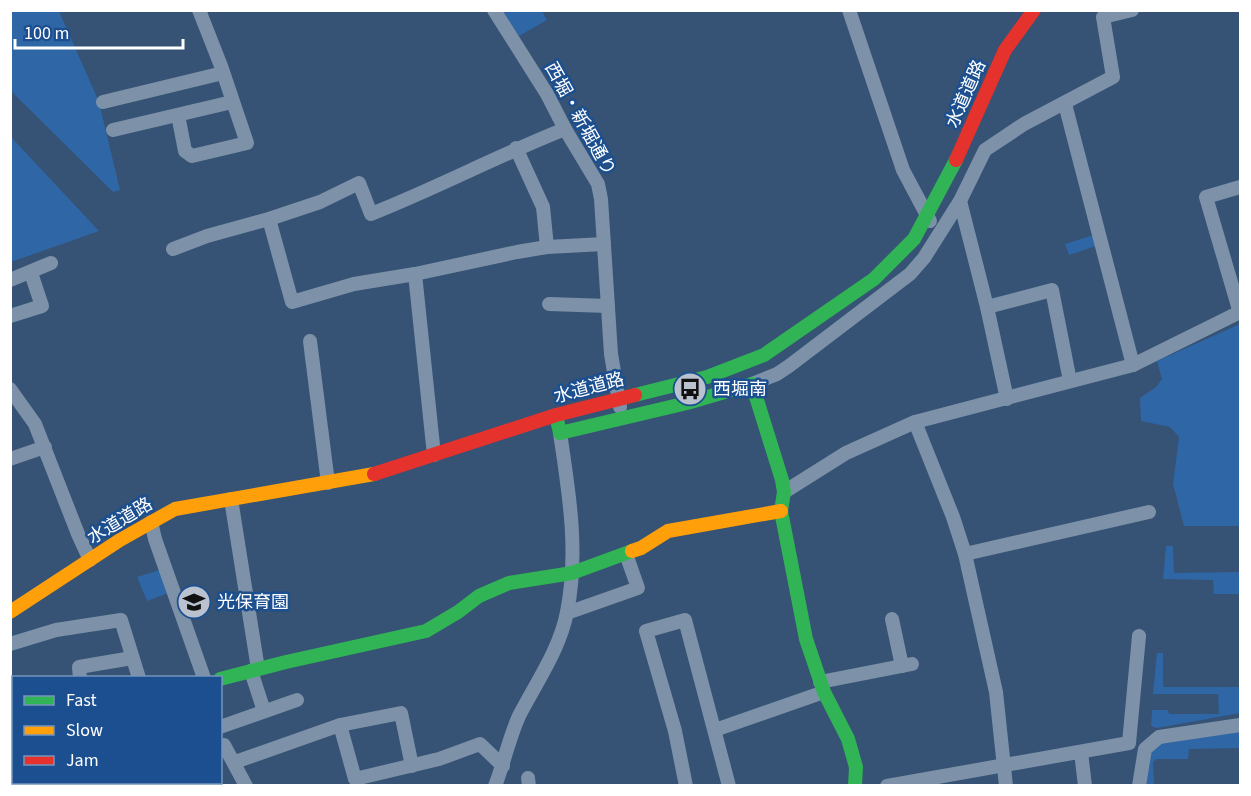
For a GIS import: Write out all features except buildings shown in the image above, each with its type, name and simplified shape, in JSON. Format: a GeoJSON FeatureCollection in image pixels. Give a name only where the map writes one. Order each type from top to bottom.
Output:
{"type":"FeatureCollection","features":[{"type":"Feature","properties":{"kind":"street"},"geometry":{"type":"LineString","coordinates":[[178,115],[185,151],[192,156],[248,143],[199,10]]}},
{"type":"Feature","properties":{"kind":"street","name":"西堀・新堀通り"},"geometry":{"type":"LineString","coordinates":[[495,10],[548,94],[565,129],[598,184],[601,199],[611,354],[622,418]]}},
{"type":"Feature","properties":{"kind":"street"},"geometry":{"type":"LineString","coordinates":[[849,10],[903,170],[927,218],[941,232]]}},
{"type":"Feature","properties":{"kind":"street","name":"水道道路"},"geometry":{"type":"LineString","coordinates":[[11,609],[175,509],[377,473],[556,415],[708,377],[764,355],[874,279],[914,239],[958,156],[1005,51],[1034,10]]}},
{"type":"Feature","properties":{"kind":"street"},"geometry":{"type":"LineString","coordinates":[[560,434],[687,403],[752,384],[777,374],[893,289],[924,258],[960,201],[985,150],[1024,124],[1113,77],[1103,17],[1132,10]]}},
{"type":"Feature","properties":{"kind":"street"},"geometry":{"type":"LineString","coordinates":[[104,102],[223,73]]}},
{"type":"Feature","properties":{"kind":"street"},"geometry":{"type":"LineString","coordinates":[[113,130],[232,102]]}},
{"type":"Feature","properties":{"kind":"street"},"geometry":{"type":"LineString","coordinates":[[1065,104],[1133,365]]}},
{"type":"Feature","properties":{"kind":"street"},"geometry":{"type":"LineString","coordinates":[[173,249],[207,236],[320,202],[359,183],[372,214],[411,199],[516,148],[565,129]]}},
{"type":"Feature","properties":{"kind":"street"},"geometry":{"type":"LineString","coordinates":[[516,148],[543,207],[547,247]]}},
{"type":"Feature","properties":{"kind":"street"},"geometry":{"type":"LineString","coordinates":[[784,492],[846,453],[915,422],[1133,365],[1240,313],[1206,197],[1240,187]]}},
{"type":"Feature","properties":{"kind":"street"},"geometry":{"type":"LineString","coordinates":[[960,201],[1007,399]]}},
{"type":"Feature","properties":{"kind":"street"},"geometry":{"type":"LineString","coordinates":[[269,219],[292,302],[354,284],[547,247],[604,244]]}},
{"type":"Feature","properties":{"kind":"street"},"geometry":{"type":"LineString","coordinates":[[10,280],[31,273],[51,262]]}},
{"type":"Feature","properties":{"kind":"street"},"geometry":{"type":"LineString","coordinates":[[10,316],[42,306],[31,273]]}},
{"type":"Feature","properties":{"kind":"street"},"geometry":{"type":"LineString","coordinates":[[415,274],[434,455]]}},
{"type":"Feature","properties":{"kind":"street"},"geometry":{"type":"LineString","coordinates":[[987,307],[1052,290],[1070,381]]}},
{"type":"Feature","properties":{"kind":"street"},"geometry":{"type":"LineString","coordinates":[[549,304],[608,306]]}},
{"type":"Feature","properties":{"kind":"street"},"geometry":{"type":"LineString","coordinates":[[310,341],[328,483]]}},
{"type":"Feature","properties":{"kind":"street"},"geometry":{"type":"LineString","coordinates":[[752,384],[782,480],[784,492],[781,511],[804,628],[822,687],[848,739],[856,767],[855,786]]}},
{"type":"Feature","properties":{"kind":"street"},"geometry":{"type":"LineString","coordinates":[[10,389],[35,424],[90,560]]}},
{"type":"Feature","properties":{"kind":"street"},"geometry":{"type":"LineString","coordinates":[[495,786],[518,718],[556,644],[567,613],[572,573],[572,518],[556,415]]}},
{"type":"Feature","properties":{"kind":"street"},"geometry":{"type":"LineString","coordinates":[[915,422],[953,517],[965,554],[996,692],[1006,786]]}},
{"type":"Feature","properties":{"kind":"street"},"geometry":{"type":"LineString","coordinates":[[10,459],[45,447]]}},
{"type":"Feature","properties":{"kind":"street"},"geometry":{"type":"LineString","coordinates":[[231,499],[254,670],[264,711]]}},
{"type":"Feature","properties":{"kind":"street"},"geometry":{"type":"LineString","coordinates":[[222,678],[426,631],[451,617],[479,596],[509,583],[572,573],[641,548],[668,531],[781,511]]}},
{"type":"Feature","properties":{"kind":"street"},"geometry":{"type":"LineString","coordinates":[[965,554],[1149,512]]}},
{"type":"Feature","properties":{"kind":"street"},"geometry":{"type":"LineString","coordinates":[[151,522],[203,676]]}},
{"type":"Feature","properties":{"kind":"street"},"geometry":{"type":"LineString","coordinates":[[567,613],[638,588],[626,554]]}},
{"type":"Feature","properties":{"kind":"street"},"geometry":{"type":"LineString","coordinates":[[10,644],[56,630],[121,620],[138,676]]}},
{"type":"Feature","properties":{"kind":"street"},"geometry":{"type":"LineString","coordinates":[[686,786],[675,731],[646,630],[685,620],[729,786]]}},
{"type":"Feature","properties":{"kind":"street"},"geometry":{"type":"LineString","coordinates":[[714,730],[822,687],[907,665],[892,620]]}},
{"type":"Feature","properties":{"kind":"street"},"geometry":{"type":"LineString","coordinates":[[886,786],[1128,742],[1139,636]]}},
{"type":"Feature","properties":{"kind":"street"},"geometry":{"type":"LineString","coordinates":[[80,676],[79,667],[132,658]]}},
{"type":"Feature","properties":{"kind":"street"},"geometry":{"type":"LineString","coordinates":[[222,726],[297,699]]}},
{"type":"Feature","properties":{"kind":"street"},"geometry":{"type":"LineString","coordinates":[[235,762],[340,726],[401,713],[412,766]]}},
{"type":"Feature","properties":{"kind":"street"},"geometry":{"type":"LineString","coordinates":[[1139,786],[1144,749],[1159,737],[1240,724]]}},
{"type":"Feature","properties":{"kind":"street"},"geometry":{"type":"LineString","coordinates":[[340,726],[356,782],[463,752],[480,744],[503,766]]}},
{"type":"Feature","properties":{"kind":"street"},"geometry":{"type":"LineString","coordinates":[[224,745],[246,786]]}},
{"type":"Feature","properties":{"kind":"street"},"geometry":{"type":"LineString","coordinates":[[1081,752],[1085,786]]}},
{"type":"Feature","properties":{"kind":"shaded area"},"geometry":{"type":"Polygon","coordinates":[[[10,11],[59,11],[99,102],[120,190],[113,192],[11,91],[10,11]]]}},
{"type":"Feature","properties":{"kind":"shaded area"},"geometry":{"type":"Polygon","coordinates":[[[502,11],[542,11],[547,20],[519,36],[502,11]]]}},
{"type":"Feature","properties":{"kind":"shaded area"},"geometry":{"type":"Polygon","coordinates":[[[11,137],[99,231],[11,262],[11,137]]]}},
{"type":"Feature","properties":{"kind":"shaded area"},"geometry":{"type":"Polygon","coordinates":[[[1094,235],[1096,246],[1069,255],[1065,244],[1094,235]]]}},
{"type":"Feature","properties":{"kind":"shaded area"},"geometry":{"type":"Polygon","coordinates":[[[1240,324],[1240,526],[1184,526],[1173,484],[1179,437],[1170,427],[1141,421],[1140,398],[1156,387],[1162,379],[1157,361],[1240,324]]]}},
{"type":"Feature","properties":{"kind":"shaded area"},"geometry":{"type":"Polygon","coordinates":[[[1166,546],[1173,546],[1174,573],[1240,572],[1240,594],[1214,594],[1213,580],[1163,579],[1166,546]]]}},
{"type":"Feature","properties":{"kind":"shaded area"},"geometry":{"type":"Polygon","coordinates":[[[163,569],[171,592],[147,601],[137,577],[163,569]]]}},
{"type":"Feature","properties":{"kind":"shaded area"},"geometry":{"type":"Polygon","coordinates":[[[1157,653],[1163,653],[1163,687],[1240,687],[1240,713],[1157,728],[1151,726],[1152,710],[1168,710],[1169,714],[1219,714],[1218,694],[1153,694],[1157,653]]]}},
{"type":"Feature","properties":{"kind":"shaded area"},"geometry":{"type":"Polygon","coordinates":[[[1240,730],[1240,748],[1189,749],[1188,759],[1157,759],[1153,762],[1154,785],[1146,786],[1151,754],[1157,742],[1240,730]]]}},
{"type":"Feature","properties":{"kind":"traffic: fast"},"geometry":{"type":"LineString","coordinates":[[635,395],[707,377],[764,355],[874,279],[914,239],[956,160]]}},
{"type":"Feature","properties":{"kind":"traffic: fast"},"geometry":{"type":"LineString","coordinates":[[556,415],[560,433],[687,403],[752,384],[782,480],[784,492],[781,511],[806,639],[824,692],[848,739],[856,767],[855,786]]}},
{"type":"Feature","properties":{"kind":"traffic: fast"},"geometry":{"type":"LineString","coordinates":[[222,678],[426,631],[479,596],[509,583],[572,573],[632,551]]}},
{"type":"Feature","properties":{"kind":"traffic: slow"},"geometry":{"type":"LineString","coordinates":[[10,612],[120,540],[175,509],[374,474]]}},
{"type":"Feature","properties":{"kind":"traffic: slow"},"geometry":{"type":"LineString","coordinates":[[632,551],[668,531],[781,511]]}},
{"type":"Feature","properties":{"kind":"traffic: jam"},"geometry":{"type":"LineString","coordinates":[[956,160],[1005,50],[1034,10]]}},
{"type":"Feature","properties":{"kind":"traffic: jam"},"geometry":{"type":"LineString","coordinates":[[374,474],[556,415],[635,395]]}},
{"type":"Feature","properties":{"kind":"place","name":"西堀南"},"geometry":{"type":"Point","coordinates":[690,389]}},
{"type":"Feature","properties":{"kind":"place","name":"光保育園"},"geometry":{"type":"Point","coordinates":[194,602]}}]}
